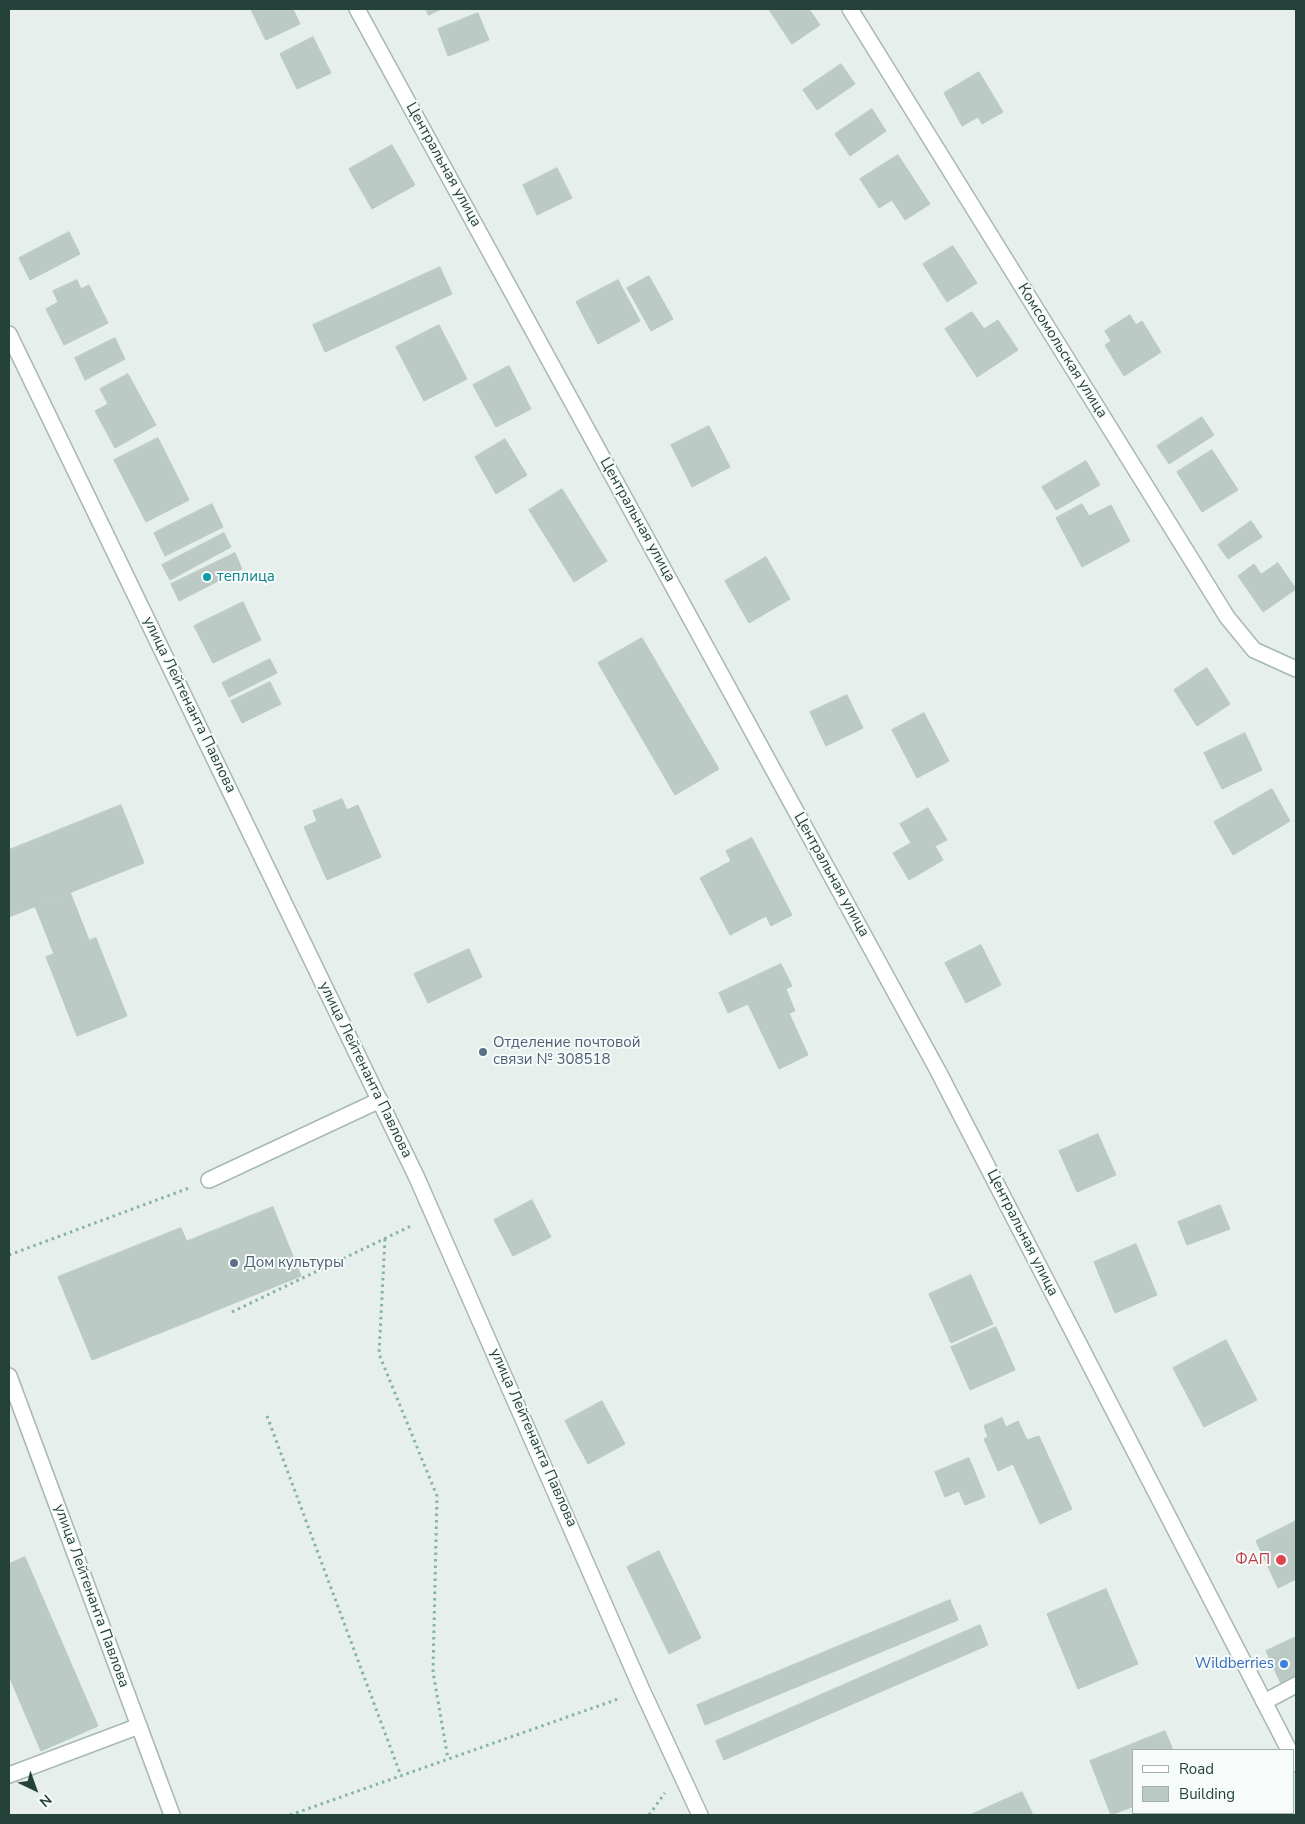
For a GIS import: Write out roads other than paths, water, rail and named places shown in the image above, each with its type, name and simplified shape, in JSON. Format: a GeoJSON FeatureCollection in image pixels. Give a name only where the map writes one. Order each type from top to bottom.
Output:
{"type":"FeatureCollection","features":[{"type":"Feature","properties":{"kind":"street","name":"Центральная улица"},"geometry":{"type":"LineString","coordinates":[[357,9],[937,1069],[1288,1749]]}},
{"type":"Feature","properties":{"kind":"street","name":"Комсомольская улица"},"geometry":{"type":"LineString","coordinates":[[850,9],[1227,617],[1254,650],[1296,669]]}},
{"type":"Feature","properties":{"kind":"street","name":"улица Лейтенанта Павлова"},"geometry":{"type":"LineString","coordinates":[[9,334],[434,1215],[642,1690],[700,1815]]}},
{"type":"Feature","properties":{"kind":"street"},"geometry":{"type":"LineString","coordinates":[[209,1180],[380,1100]]}},
{"type":"Feature","properties":{"kind":"street","name":"улица Лейтенанта Павлова"},"geometry":{"type":"LineString","coordinates":[[9,1376],[172,1815]]}},
{"type":"Feature","properties":{"kind":"street"},"geometry":{"type":"LineString","coordinates":[[1264,1702],[1296,1685]]}},
{"type":"Feature","properties":{"kind":"street"},"geometry":{"type":"LineString","coordinates":[[9,1775],[139,1726]]}},
{"type":"Feature","properties":{"kind":"place","name":"теплица"},"geometry":{"type":"Point","coordinates":[207,577]}},
{"type":"Feature","properties":{"kind":"place","name":"Отделение почтовой связи № 308518"},"geometry":{"type":"Point","coordinates":[483,1052]}},
{"type":"Feature","properties":{"kind":"place","name":"Дом культуры"},"geometry":{"type":"Point","coordinates":[234,1263]}},
{"type":"Feature","properties":{"kind":"place","name":"ФАП"},"geometry":{"type":"Point","coordinates":[1281,1560]}},
{"type":"Feature","properties":{"kind":"place","name":"Wildberries"},"geometry":{"type":"Point","coordinates":[1284,1664]}}]}
